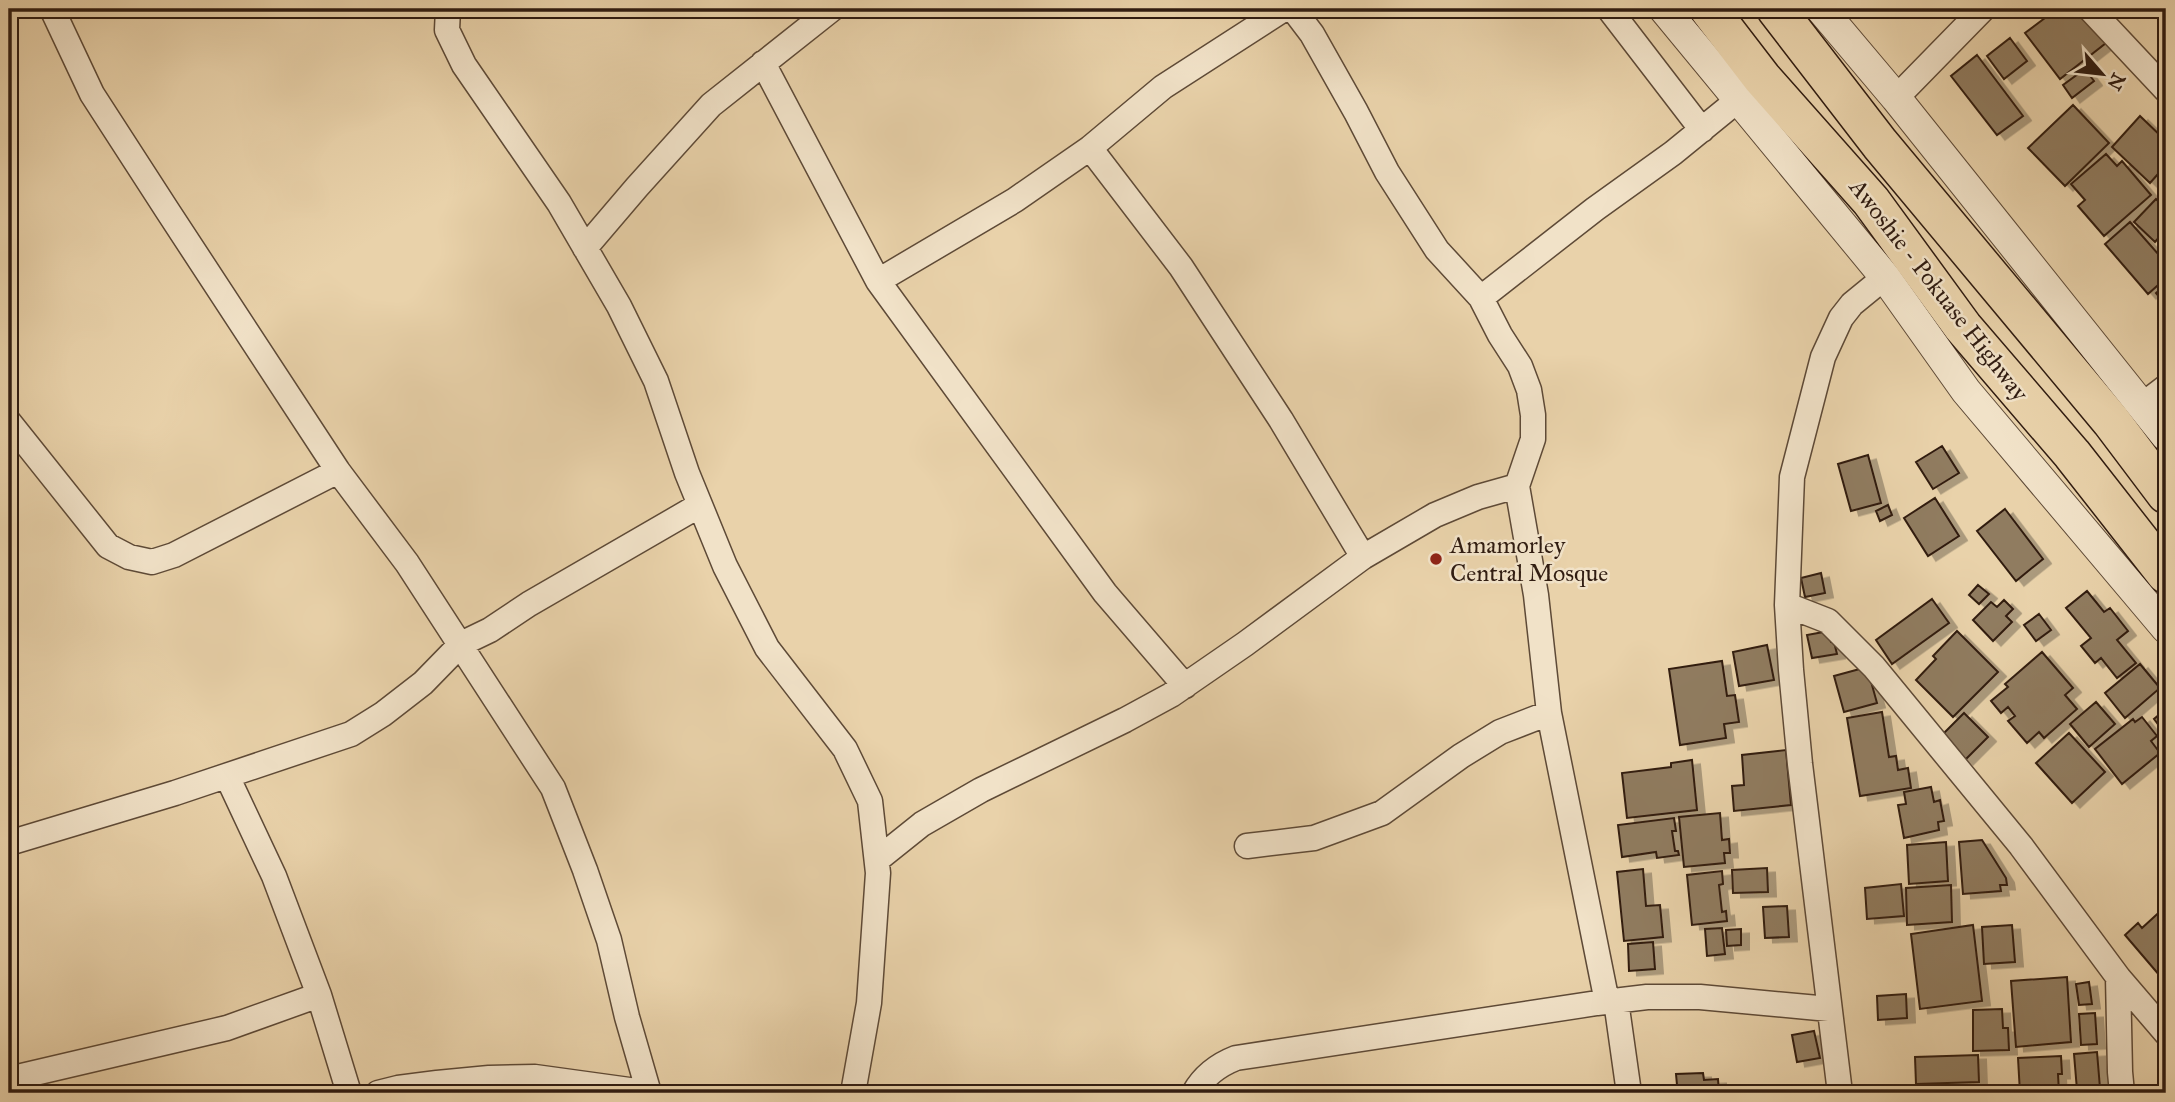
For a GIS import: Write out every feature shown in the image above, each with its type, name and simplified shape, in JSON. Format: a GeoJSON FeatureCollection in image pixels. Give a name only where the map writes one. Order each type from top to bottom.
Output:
{"type":"FeatureCollection","features":[{"type":"Feature","properties":{"kind":"main road","name":"Awoshie - Pokuase Highway"},"geometry":{"type":"LineString","coordinates":[[1709,9],[1762,78],[1871,201],[1963,327],[2072,454],[2166,574]]}},
{"type":"Feature","properties":{"kind":"main road","name":"Awoshie - Pokuase Highway"},"geometry":{"type":"LineString","coordinates":[[1776,9],[1880,144],[2111,421],[2166,494]]}},
{"type":"Feature","properties":{"kind":"street"},"geometry":{"type":"LineString","coordinates":[[52,9],[92,94],[338,471],[407,563],[553,788],[609,940],[627,1017],[650,1093],[535,1077],[437,1083],[378,1093]]}},
{"type":"Feature","properties":{"kind":"street"},"geometry":{"type":"LineString","coordinates":[[448,9],[447,30],[464,65],[559,203],[619,306],[656,381],[687,473],[725,566],[768,648],[845,749],[870,801],[878,873],[869,1003],[853,1093]]}},
{"type":"Feature","properties":{"kind":"street"},"geometry":{"type":"LineString","coordinates":[[585,248],[711,105],[832,9]]}},
{"type":"Feature","properties":{"kind":"street"},"geometry":{"type":"LineString","coordinates":[[878,281],[1015,200],[1090,148],[1163,87],[1284,9]]}},
{"type":"Feature","properties":{"kind":"street"},"geometry":{"type":"LineString","coordinates":[[1293,9],[1312,34],[1387,172],[1437,250],[1481,298],[1520,366],[1529,390],[1533,439],[1517,486],[1536,596],[1549,713],[1629,1093]]}},
{"type":"Feature","properties":{"kind":"street"},"geometry":{"type":"LineString","coordinates":[[1609,9],[1702,130]]}},
{"type":"Feature","properties":{"kind":"street"},"geometry":{"type":"LineString","coordinates":[[1664,9],[1885,277],[1966,391],[2166,628]]}},
{"type":"Feature","properties":{"kind":"street"},"geometry":{"type":"LineString","coordinates":[[1821,9],[1896,98],[2166,436]]}},
{"type":"Feature","properties":{"kind":"street"},"geometry":{"type":"LineString","coordinates":[[1896,98],[1983,9]]}},
{"type":"Feature","properties":{"kind":"street"},"geometry":{"type":"LineString","coordinates":[[2090,9],[2166,90]]}},
{"type":"Feature","properties":{"kind":"street"},"geometry":{"type":"LineString","coordinates":[[763,63],[878,281],[1105,593],[1185,686]]}},
{"type":"Feature","properties":{"kind":"street"},"geometry":{"type":"LineString","coordinates":[[1481,298],[1738,100]]}},
{"type":"Feature","properties":{"kind":"street"},"geometry":{"type":"LineString","coordinates":[[1090,148],[1181,267],[1281,420],[1363,557]]}},
{"type":"Feature","properties":{"kind":"street"},"geometry":{"type":"LineString","coordinates":[[1840,1093],[1800,764],[1787,605],[1792,477],[1823,356],[1841,318],[1852,304],[1885,277]]}},
{"type":"Feature","properties":{"kind":"street"},"geometry":{"type":"LineString","coordinates":[[2141,405],[2166,387]]}},
{"type":"Feature","properties":{"kind":"street"},"geometry":{"type":"LineString","coordinates":[[9,422],[108,545],[129,557],[152,562],[174,555],[338,471]]}},
{"type":"Feature","properties":{"kind":"street"},"geometry":{"type":"LineString","coordinates":[[877,860],[922,824],[981,790],[1125,720],[1185,686],[1363,557],[1435,515],[1478,497],[1517,486]]}},
{"type":"Feature","properties":{"kind":"street"},"geometry":{"type":"LineString","coordinates":[[9,843],[227,776],[351,734],[383,714],[423,683],[460,644],[490,630],[528,604],[700,505]]}},
{"type":"Feature","properties":{"kind":"street"},"geometry":{"type":"LineString","coordinates":[[1787,605],[1828,621],[1874,667],[2021,846],[2118,977],[2166,1034]]}},
{"type":"Feature","properties":{"kind":"street"},"geometry":{"type":"LineString","coordinates":[[1247,846],[1314,838],[1381,813],[1461,756],[1500,732],[1549,713]]}},
{"type":"Feature","properties":{"kind":"street"},"geometry":{"type":"LineString","coordinates":[[227,776],[274,876],[319,995],[349,1093]]}},
{"type":"Feature","properties":{"kind":"street"},"geometry":{"type":"LineString","coordinates":[[2118,977],[2122,1093]]}},
{"type":"Feature","properties":{"kind":"street"},"geometry":{"type":"LineString","coordinates":[[9,1079],[227,1028],[319,995]]}},
{"type":"Feature","properties":{"kind":"street"},"geometry":{"type":"LineString","coordinates":[[1194,1093],[1207,1075],[1219,1065],[1236,1058],[1611,1001],[1647,997],[1700,997],[1829,1009]]}},
{"type":"Feature","properties":{"kind":"building"},"geometry":{"type":"Polygon","coordinates":[[[2057,9],[2081,9],[2106,43],[2060,79],[2025,33],[2057,9]]]}},
{"type":"Feature","properties":{"kind":"building"},"geometry":{"type":"Polygon","coordinates":[[[2010,38],[2027,61],[2004,79],[1987,56],[2010,38]]]}},
{"type":"Feature","properties":{"kind":"building"},"geometry":{"type":"Polygon","coordinates":[[[1977,55],[2023,116],[1997,135],[1951,76],[1977,55]]]}},
{"type":"Feature","properties":{"kind":"building"},"geometry":{"type":"Polygon","coordinates":[[[2085,69],[2094,81],[2072,98],[2063,85],[2085,69]]]}},
{"type":"Feature","properties":{"kind":"building"},"geometry":{"type":"Polygon","coordinates":[[[2073,105],[2109,143],[2065,186],[2028,148],[2073,105]]]}},
{"type":"Feature","properties":{"kind":"building"},"geometry":{"type":"Polygon","coordinates":[[[2140,116],[2166,141],[2166,165],[2150,183],[2112,147],[2140,116]]]}},
{"type":"Feature","properties":{"kind":"building"},"geometry":{"type":"Polygon","coordinates":[[[2106,154],[2117,166],[2122,161],[2151,195],[2104,236],[2078,206],[2085,200],[2071,184],[2106,154]]]}},
{"type":"Feature","properties":{"kind":"building"},"geometry":{"type":"Polygon","coordinates":[[[2156,199],[2166,209],[2166,240],[2161,235],[2155,242],[2134,222],[2156,199]]]}},
{"type":"Feature","properties":{"kind":"building"},"geometry":{"type":"Polygon","coordinates":[[[2130,222],[2166,263],[2166,278],[2148,294],[2105,244],[2130,222]]]}},
{"type":"Feature","properties":{"kind":"building"},"geometry":{"type":"Polygon","coordinates":[[[2166,284],[2166,305],[2156,293],[2166,284]]]}},
{"type":"Feature","properties":{"kind":"building"},"geometry":{"type":"Polygon","coordinates":[[[1942,446],[1959,473],[1933,489],[1916,462],[1942,446]]]}},
{"type":"Feature","properties":{"kind":"building"},"geometry":{"type":"Polygon","coordinates":[[[1868,455],[1881,503],[1851,511],[1838,464],[1868,455]]]}},
{"type":"Feature","properties":{"kind":"building"},"geometry":{"type":"Polygon","coordinates":[[[1935,498],[1959,536],[1928,556],[1904,518],[1935,498]]]}},
{"type":"Feature","properties":{"kind":"building"},"geometry":{"type":"Polygon","coordinates":[[[1888,505],[1892,515],[1880,521],[1876,511],[1888,505]]]}},
{"type":"Feature","properties":{"kind":"building"},"geometry":{"type":"Polygon","coordinates":[[[2005,509],[2043,559],[2016,581],[1977,531],[2005,509]]]}},
{"type":"Feature","properties":{"kind":"building"},"geometry":{"type":"Polygon","coordinates":[[[1821,573],[1825,593],[1805,597],[1801,578],[1821,573]]]}},
{"type":"Feature","properties":{"kind":"building"},"geometry":{"type":"Polygon","coordinates":[[[1978,585],[1989,594],[1979,604],[1969,595],[1978,585]]]}},
{"type":"Feature","properties":{"kind":"building"},"geometry":{"type":"Polygon","coordinates":[[[2087,591],[2104,612],[2110,608],[2128,631],[2117,640],[2136,663],[2117,678],[2101,658],[2095,663],[2081,646],[2091,638],[2066,608],[2087,591]]]}},
{"type":"Feature","properties":{"kind":"building"},"geometry":{"type":"Polygon","coordinates":[[[1932,599],[1949,623],[1892,664],[1876,640],[1932,599]]]}},
{"type":"Feature","properties":{"kind":"building"},"geometry":{"type":"Polygon","coordinates":[[[2004,600],[2013,609],[2006,616],[2012,622],[1993,641],[1973,620],[1991,602],[1997,607],[2004,600]]]}},
{"type":"Feature","properties":{"kind":"building"},"geometry":{"type":"Polygon","coordinates":[[[2039,614],[2051,630],[2036,641],[2024,625],[2039,614]]]}},
{"type":"Feature","properties":{"kind":"building"},"geometry":{"type":"Polygon","coordinates":[[[1829,631],[1837,654],[1812,658],[1807,635],[1829,631]]]}},
{"type":"Feature","properties":{"kind":"building"},"geometry":{"type":"Polygon","coordinates":[[[1957,631],[1998,672],[1953,717],[1916,680],[1936,659],[1933,656],[1957,631]]]}},
{"type":"Feature","properties":{"kind":"building"},"geometry":{"type":"Polygon","coordinates":[[[1767,645],[1774,680],[1739,686],[1733,652],[1767,645]]]}},
{"type":"Feature","properties":{"kind":"building"},"geometry":{"type":"Polygon","coordinates":[[[2042,652],[2073,688],[2065,695],[2077,709],[2044,738],[2039,732],[2027,743],[2008,721],[2015,716],[2008,707],[2001,713],[1991,701],[2008,687],[2005,684],[2042,652]]]}},
{"type":"Feature","properties":{"kind":"building"},"geometry":{"type":"Polygon","coordinates":[[[1722,661],[1727,696],[1735,695],[1739,722],[1724,724],[1726,738],[1680,745],[1669,669],[1722,661]]]}},
{"type":"Feature","properties":{"kind":"building"},"geometry":{"type":"Polygon","coordinates":[[[2140,664],[2160,688],[2125,718],[2105,693],[2140,664]]]}},
{"type":"Feature","properties":{"kind":"building"},"geometry":{"type":"Polygon","coordinates":[[[1867,667],[1877,703],[1844,712],[1834,676],[1867,667]]]}},
{"type":"Feature","properties":{"kind":"building"},"geometry":{"type":"Polygon","coordinates":[[[2096,702],[2115,724],[2089,747],[2070,724],[2096,702]]]}},
{"type":"Feature","properties":{"kind":"building"},"geometry":{"type":"Polygon","coordinates":[[[2166,709],[2166,728],[2163,731],[2154,719],[2166,709]]]}},
{"type":"Feature","properties":{"kind":"building"},"geometry":{"type":"Polygon","coordinates":[[[1882,712],[1889,757],[1896,756],[1898,770],[1908,768],[1911,788],[1860,796],[1847,718],[1882,712]]]}},
{"type":"Feature","properties":{"kind":"building"},"geometry":{"type":"Polygon","coordinates":[[[1964,713],[1988,737],[1965,760],[1941,736],[1964,713]]]}},
{"type":"Feature","properties":{"kind":"building"},"geometry":{"type":"Polygon","coordinates":[[[2142,717],[2157,736],[2151,741],[2160,753],[2122,784],[2095,749],[2133,719],[2135,722],[2142,717]]]}},
{"type":"Feature","properties":{"kind":"building"},"geometry":{"type":"Polygon","coordinates":[[[2069,733],[2105,772],[2072,803],[2036,763],[2069,733]]]}},
{"type":"Feature","properties":{"kind":"building"},"geometry":{"type":"Polygon","coordinates":[[[1786,750],[1791,805],[1734,811],[1732,786],[1744,785],[1742,755],[1786,750]]]}},
{"type":"Feature","properties":{"kind":"building"},"geometry":{"type":"Polygon","coordinates":[[[1692,760],[1697,810],[1627,818],[1622,773],[1671,767],[1671,763],[1692,760]]]}},
{"type":"Feature","properties":{"kind":"building"},"geometry":{"type":"Polygon","coordinates":[[[1931,787],[1934,802],[1940,800],[1944,821],[1938,822],[1939,830],[1904,838],[1898,805],[1906,804],[1904,792],[1931,787]]]}},
{"type":"Feature","properties":{"kind":"building"},"geometry":{"type":"Polygon","coordinates":[[[1720,813],[1722,840],[1729,839],[1730,853],[1724,853],[1725,863],[1684,867],[1679,817],[1720,813]]]}},
{"type":"Feature","properties":{"kind":"building"},"geometry":{"type":"Polygon","coordinates":[[[1674,818],[1676,831],[1672,831],[1675,851],[1678,851],[1679,855],[1657,858],[1656,852],[1622,857],[1618,825],[1674,818]]]}},
{"type":"Feature","properties":{"kind":"building"},"geometry":{"type":"Polygon","coordinates":[[[1982,840],[2006,878],[2007,885],[2000,885],[2001,891],[1963,894],[1959,842],[1982,840]]]}},
{"type":"Feature","properties":{"kind":"building"},"geometry":{"type":"Polygon","coordinates":[[[1946,842],[1948,881],[1909,884],[1907,845],[1946,842]]]}},
{"type":"Feature","properties":{"kind":"building"},"geometry":{"type":"Polygon","coordinates":[[[1767,868],[1768,892],[1733,893],[1732,870],[1767,868]]]}},
{"type":"Feature","properties":{"kind":"building"},"geometry":{"type":"Polygon","coordinates":[[[1643,869],[1646,906],[1660,905],[1663,937],[1624,941],[1617,872],[1643,869]]]}},
{"type":"Feature","properties":{"kind":"building"},"geometry":{"type":"Polygon","coordinates":[[[1722,871],[1723,884],[1719,885],[1722,912],[1726,911],[1727,921],[1692,925],[1687,875],[1722,871]]]}},
{"type":"Feature","properties":{"kind":"building"},"geometry":{"type":"Polygon","coordinates":[[[1901,884],[1904,916],[1867,919],[1865,888],[1901,884]]]}},
{"type":"Feature","properties":{"kind":"building"},"geometry":{"type":"Polygon","coordinates":[[[1951,885],[1952,922],[1907,925],[1906,888],[1951,885]]]}},
{"type":"Feature","properties":{"kind":"building"},"geometry":{"type":"Polygon","coordinates":[[[1787,906],[1789,937],[1765,938],[1763,907],[1787,906]]]}},
{"type":"Feature","properties":{"kind":"building"},"geometry":{"type":"Polygon","coordinates":[[[2166,906],[2166,983],[2125,935],[2138,923],[2142,928],[2166,906]]]}},
{"type":"Feature","properties":{"kind":"building"},"geometry":{"type":"Polygon","coordinates":[[[1973,925],[1982,1001],[1920,1009],[1911,934],[1973,925]]]}},
{"type":"Feature","properties":{"kind":"building"},"geometry":{"type":"Polygon","coordinates":[[[2012,925],[2015,962],[1984,964],[1982,927],[2012,925]]]}},
{"type":"Feature","properties":{"kind":"building"},"geometry":{"type":"Polygon","coordinates":[[[1722,928],[1725,954],[1707,956],[1705,929],[1722,928]]]}},
{"type":"Feature","properties":{"kind":"building"},"geometry":{"type":"Polygon","coordinates":[[[1741,929],[1741,945],[1727,946],[1726,930],[1741,929]]]}},
{"type":"Feature","properties":{"kind":"building"},"geometry":{"type":"Polygon","coordinates":[[[1653,942],[1655,969],[1629,971],[1628,944],[1653,942]]]}},
{"type":"Feature","properties":{"kind":"building"},"geometry":{"type":"Polygon","coordinates":[[[2067,977],[2071,1042],[2016,1047],[2011,981],[2067,977]]]}},
{"type":"Feature","properties":{"kind":"building"},"geometry":{"type":"Polygon","coordinates":[[[2089,982],[2092,1004],[2079,1005],[2076,984],[2089,982]]]}},
{"type":"Feature","properties":{"kind":"building"},"geometry":{"type":"Polygon","coordinates":[[[1906,994],[1907,1018],[1878,1020],[1877,996],[1906,994]]]}},
{"type":"Feature","properties":{"kind":"building"},"geometry":{"type":"Polygon","coordinates":[[[2002,1009],[2003,1028],[2008,1028],[2009,1050],[1973,1051],[1973,1010],[2002,1009]]]}},
{"type":"Feature","properties":{"kind":"building"},"geometry":{"type":"Polygon","coordinates":[[[2095,1013],[2097,1044],[2081,1045],[2079,1014],[2095,1013]]]}},
{"type":"Feature","properties":{"kind":"building"},"geometry":{"type":"Polygon","coordinates":[[[1814,1031],[1820,1058],[1797,1062],[1792,1035],[1814,1031]]]}},
{"type":"Feature","properties":{"kind":"building"},"geometry":{"type":"Polygon","coordinates":[[[2097,1052],[2100,1088],[2077,1090],[2074,1054],[2097,1052]]]}},
{"type":"Feature","properties":{"kind":"building"},"geometry":{"type":"Polygon","coordinates":[[[1978,1055],[1979,1082],[1916,1084],[1915,1057],[1978,1055]]]}},
{"type":"Feature","properties":{"kind":"building"},"geometry":{"type":"Polygon","coordinates":[[[2061,1056],[2059,1093],[2020,1093],[2018,1058],[2061,1056]]]}},
{"type":"Feature","properties":{"kind":"building"},"geometry":{"type":"Polygon","coordinates":[[[1703,1073],[1704,1080],[1718,1079],[1719,1093],[1654,1093],[1653,1086],[1677,1085],[1676,1074],[1703,1073]]]}},
{"type":"Feature","properties":{"kind":"building"},"geometry":{"type":"Polygon","coordinates":[[[2166,1087],[2166,1093],[2145,1093],[2144,1090],[2166,1087]]]}},
{"type":"Feature","properties":{"kind":"place","name":"Amamorley Central Mosque"},"geometry":{"type":"Point","coordinates":[1436,559]}}]}
